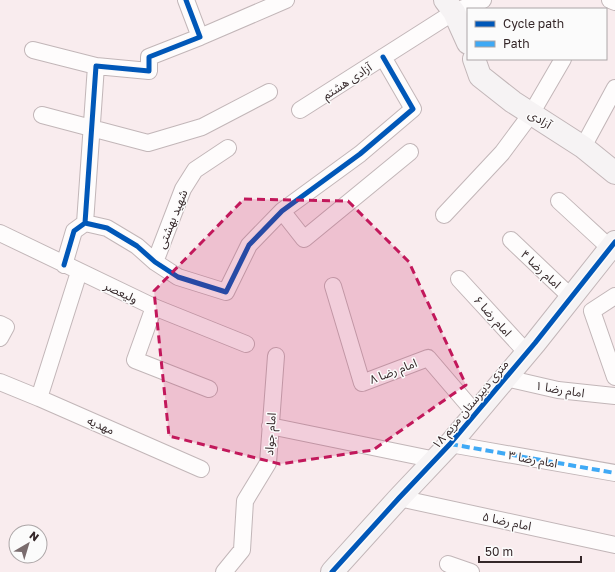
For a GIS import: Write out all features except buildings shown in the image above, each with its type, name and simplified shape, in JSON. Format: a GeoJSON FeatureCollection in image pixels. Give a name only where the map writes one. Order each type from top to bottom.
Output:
{"type":"FeatureCollection","features":[{"type":"Feature","properties":{"kind":"street"},"geometry":{"type":"LineString","coordinates":[[186,0],[200,37]]}},
{"type":"Feature","properties":{"kind":"street"},"geometry":{"type":"LineString","coordinates":[[33,50],[96,66],[149,71],[149,57],[286,0]]}},
{"type":"Feature","properties":{"kind":"street","name":"آزادی هشتم"},"geometry":{"type":"LineString","coordinates":[[300,110],[383,57],[450,6],[483,0]]}},
{"type":"Feature","properties":{"kind":"street"},"geometry":{"type":"LineString","coordinates":[[610,0],[615,2]]}},
{"type":"Feature","properties":{"kind":"street"},"geometry":{"type":"LineString","coordinates":[[450,6],[467,41]]}},
{"type":"Feature","properties":{"kind":"street"},"geometry":{"type":"LineString","coordinates":[[64,265],[74,231],[85,223],[107,228],[137,246],[155,262],[178,277],[226,292],[249,245],[282,211],[360,154],[413,109],[383,57]]}},
{"type":"Feature","properties":{"kind":"street","name":"آزادی"},"geometry":{"type":"LineString","coordinates":[[474,60],[480,76],[513,102],[583,146],[615,173]]}},
{"type":"Feature","properties":{"kind":"street"},"geometry":{"type":"LineString","coordinates":[[444,215],[502,153],[531,114],[562,60]]}},
{"type":"Feature","properties":{"kind":"street"},"geometry":{"type":"LineString","coordinates":[[85,223],[96,66]]}},
{"type":"Feature","properties":{"kind":"street"},"geometry":{"type":"LineString","coordinates":[[583,146],[615,88]]}},
{"type":"Feature","properties":{"kind":"street"},"geometry":{"type":"LineString","coordinates":[[42,114],[148,143],[202,127],[269,92]]}},
{"type":"Feature","properties":{"kind":"street","name":"شهید بهشتی"},"geometry":{"type":"LineString","coordinates":[[155,262],[183,189],[196,170],[228,148]]}},
{"type":"Feature","properties":{"kind":"street"},"geometry":{"type":"LineString","coordinates":[[282,211],[304,239],[410,152]]}},
{"type":"Feature","properties":{"kind":"street"},"geometry":{"type":"LineString","coordinates":[[559,201],[613,245]]}},
{"type":"Feature","properties":{"kind":"street","name":"ولیعصر"},"geometry":{"type":"LineString","coordinates":[[0,233],[154,307],[246,344]]}},
{"type":"Feature","properties":{"kind":"street","name":"امام رضا ۴"},"geometry":{"type":"LineString","coordinates":[[511,240],[571,297]]}},
{"type":"Feature","properties":{"kind":"street","name":"۱۸ متری دبیرستان مریم"},"geometry":{"type":"LineString","coordinates":[[332,572],[443,452],[476,414],[527,353],[613,245]]}},
{"type":"Feature","properties":{"kind":"street"},"geometry":{"type":"LineString","coordinates":[[39,398],[79,272]]}},
{"type":"Feature","properties":{"kind":"street","name":"امام رضا ۶"},"geometry":{"type":"LineString","coordinates":[[459,279],[527,353]]}},
{"type":"Feature","properties":{"kind":"street","name":"امام رضا ۸"},"geometry":{"type":"LineString","coordinates":[[333,286],[362,383],[428,358],[476,414]]}},
{"type":"Feature","properties":{"kind":"street"},"geometry":{"type":"LineString","coordinates":[[615,296],[592,311],[615,377]]}},
{"type":"Feature","properties":{"kind":"street"},"geometry":{"type":"LineString","coordinates":[[154,307],[135,360],[209,389]]}},
{"type":"Feature","properties":{"kind":"street"},"geometry":{"type":"LineString","coordinates":[[0,324],[6,327],[0,338]]}},
{"type":"Feature","properties":{"kind":"street","name":"امام جواد"},"geometry":{"type":"LineString","coordinates":[[224,572],[242,550],[245,501],[268,464],[276,356]]}},
{"type":"Feature","properties":{"kind":"street","name":"امام رضا ۱"},"geometry":{"type":"LineString","coordinates":[[506,378],[558,390],[615,396]]}},
{"type":"Feature","properties":{"kind":"street","name":"مهدیه"},"geometry":{"type":"LineString","coordinates":[[0,382],[201,469]]}},
{"type":"Feature","properties":{"kind":"street","name":"امام رضا ۳"},"geometry":{"type":"LineString","coordinates":[[270,426],[443,452],[615,473]]}},
{"type":"Feature","properties":{"kind":"street","name":"امام رضا ۵"},"geometry":{"type":"LineString","coordinates":[[399,498],[615,545]]}},
{"type":"Feature","properties":{"kind":"street"},"geometry":{"type":"LineString","coordinates":[[448,564],[471,572]]}},
{"type":"Feature","properties":{"kind":"highlighted area"},"geometry":{"type":"Polygon","coordinates":[[[244,199],[348,201],[409,262],[466,385],[373,450],[280,464],[169,436],[154,291],[244,199]]]}},
{"type":"Feature","properties":{"kind":"marked path"},"geometry":{"type":"LineString","coordinates":[[450,444],[615,473]]}},
{"type":"Feature","properties":{"kind":"cycle path"},"geometry":{"type":"LineString","coordinates":[[64,265],[74,231],[85,223],[96,66],[149,71],[149,57],[200,37],[186,0]]}},
{"type":"Feature","properties":{"kind":"cycle path"},"geometry":{"type":"LineString","coordinates":[[85,223],[107,228],[137,246],[155,262],[178,277],[226,292],[249,245],[282,211],[360,154],[413,109],[383,57]]}},
{"type":"Feature","properties":{"kind":"cycle path"},"geometry":{"type":"LineString","coordinates":[[332,572],[450,444],[535,343],[615,242]]}}]}
